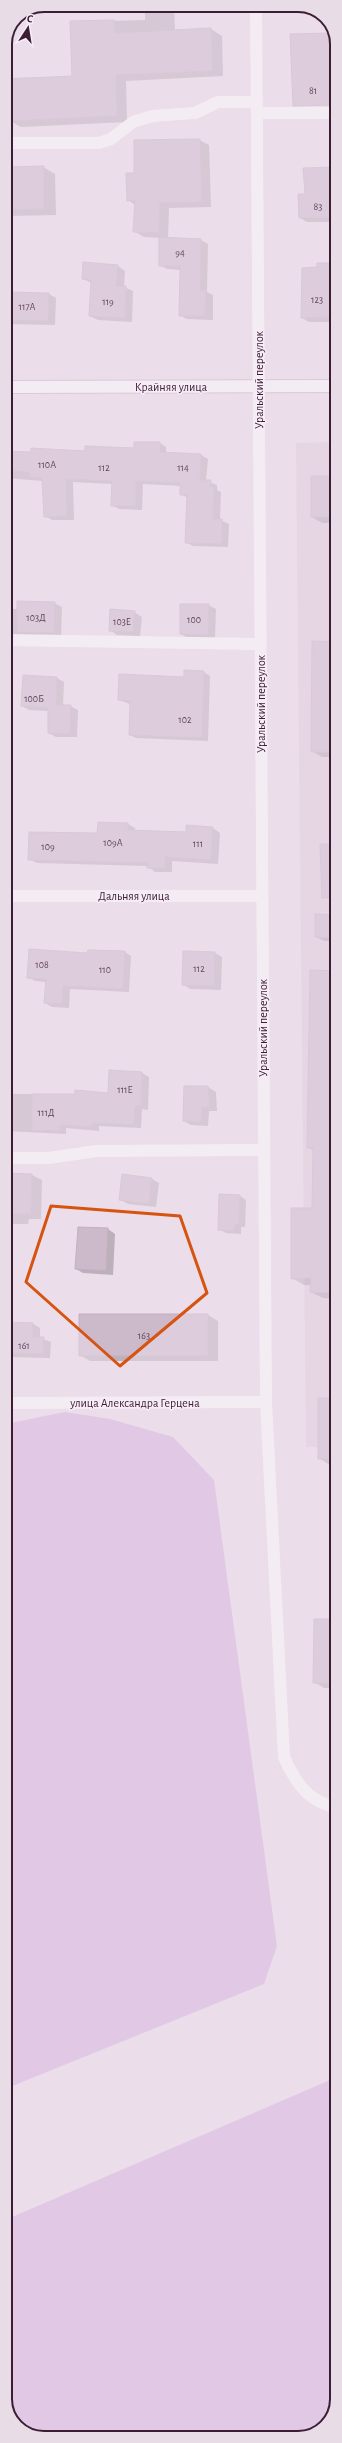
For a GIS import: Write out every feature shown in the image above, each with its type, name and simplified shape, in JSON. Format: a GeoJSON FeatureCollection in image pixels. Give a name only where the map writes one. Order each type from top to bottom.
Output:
{"type":"FeatureCollection","features":[{"type":"Feature","properties":{"kind":"street","name":"Уральский переулок"},"geometry":{"type":"LineString","coordinates":[[256,12],[266,1402],[284,1757],[293,1778],[312,1798],[324,1805],[330,1806]]}},
{"type":"Feature","properties":{"kind":"street"},"geometry":{"type":"LineString","coordinates":[[12,143],[99,143],[111,139],[133,122],[152,116],[195,113],[218,102],[257,107],[330,112]]}},
{"type":"Feature","properties":{"kind":"street","name":"Крайняя улица"},"geometry":{"type":"LineString","coordinates":[[12,387],[330,386]]}},
{"type":"Feature","properties":{"kind":"street"},"geometry":{"type":"LineString","coordinates":[[12,640],[260,644]]}},
{"type":"Feature","properties":{"kind":"street","name":"Дальняя улица"},"geometry":{"type":"LineString","coordinates":[[12,896],[262,896]]}},
{"type":"Feature","properties":{"kind":"street"},"geometry":{"type":"LineString","coordinates":[[12,1158],[49,1158],[96,1151],[264,1150]]}},
{"type":"Feature","properties":{"kind":"street","name":"улица Александра Герцена"},"geometry":{"type":"LineString","coordinates":[[12,1403],[266,1402]]}},
{"type":"Feature","properties":{"kind":"highlighted area"},"geometry":{"type":"Polygon","coordinates":[[[51,1206],[180,1216],[207,1293],[120,1366],[26,1282],[51,1206]]]}},
{"type":"Feature","properties":{"kind":"shaded area"},"geometry":{"type":"Polygon","coordinates":[[[330,442],[330,1447],[306,1447],[296,443],[330,442]]]}},
{"type":"Feature","properties":{"kind":"shaded area"},"geometry":{"type":"Polygon","coordinates":[[[65,1412],[110,1419],[173,1437],[214,1480],[277,1946],[264,1984],[12,2086],[12,1423],[65,1412]]]}},
{"type":"Feature","properties":{"kind":"shaded area"},"geometry":{"type":"Polygon","coordinates":[[[330,2080],[330,2399],[326,2415],[312,2428],[302,2431],[42,2431],[26,2426],[17,2417],[12,2403],[12,2217],[330,2080]]]}},
{"type":"Feature","properties":{"kind":"building"},"geometry":{"type":"Polygon","coordinates":[[[114,20],[115,33],[211,28],[213,71],[116,75],[117,116],[12,121],[12,79],[72,76],[70,21],[114,20]]]}},
{"type":"Feature","properties":{"kind":"building"},"geometry":{"type":"Polygon","coordinates":[[[328,33],[330,40],[330,105],[293,106],[290,34],[328,33]]]}},
{"type":"Feature","properties":{"kind":"building"},"geometry":{"type":"Polygon","coordinates":[[[200,139],[202,202],[160,203],[159,233],[133,232],[135,200],[127,201],[126,173],[134,173],[134,140],[200,139]]]}},
{"type":"Feature","properties":{"kind":"building"},"geometry":{"type":"Polygon","coordinates":[[[44,166],[44,209],[12,210],[12,167],[44,166]]]}},
{"type":"Feature","properties":{"kind":"building"},"geometry":{"type":"Polygon","coordinates":[[[330,167],[330,218],[299,218],[298,194],[305,194],[303,168],[330,167]]]}},
{"type":"Feature","properties":{"kind":"building"},"geometry":{"type":"Polygon","coordinates":[[[159,237],[201,239],[200,290],[206,290],[205,316],[179,316],[180,266],[159,266],[159,237]]]}},
{"type":"Feature","properties":{"kind":"building"},"geometry":{"type":"Polygon","coordinates":[[[83,262],[118,265],[116,286],[126,286],[125,318],[89,316],[91,280],[82,279],[83,262]]]}},
{"type":"Feature","properties":{"kind":"building"},"geometry":{"type":"Polygon","coordinates":[[[317,263],[330,263],[330,317],[301,318],[302,268],[317,267],[317,263]]]}},
{"type":"Feature","properties":{"kind":"building"},"geometry":{"type":"Polygon","coordinates":[[[12,292],[49,293],[48,321],[12,320],[12,292]]]}},
{"type":"Feature","properties":{"kind":"building"},"geometry":{"type":"Polygon","coordinates":[[[134,442],[160,442],[160,452],[201,454],[200,480],[211,480],[210,487],[214,487],[213,519],[222,519],[222,544],[185,543],[187,495],[180,495],[180,483],[136,481],[136,506],[111,506],[112,481],[66,479],[67,516],[44,517],[42,478],[29,477],[29,472],[12,471],[12,451],[31,452],[31,448],[85,451],[85,446],[134,448],[134,442]]]}},
{"type":"Feature","properties":{"kind":"building"},"geometry":{"type":"Polygon","coordinates":[[[311,476],[330,476],[330,517],[311,517],[311,476]]]}},
{"type":"Feature","properties":{"kind":"building"},"geometry":{"type":"Polygon","coordinates":[[[17,601],[55,602],[54,633],[17,632],[17,601]]]}},
{"type":"Feature","properties":{"kind":"building"},"geometry":{"type":"Polygon","coordinates":[[[180,604],[209,604],[208,635],[180,634],[180,604]]]}},
{"type":"Feature","properties":{"kind":"building"},"geometry":{"type":"Polygon","coordinates":[[[110,609],[135,611],[133,632],[109,631],[110,609]]]}},
{"type":"Feature","properties":{"kind":"building"},"geometry":{"type":"Polygon","coordinates":[[[312,641],[330,642],[330,752],[311,752],[312,641]]]}},
{"type":"Feature","properties":{"kind":"building"},"geometry":{"type":"Polygon","coordinates":[[[184,670],[204,671],[202,738],[129,735],[130,701],[118,700],[119,674],[184,677],[184,670]]]}},
{"type":"Feature","properties":{"kind":"building"},"geometry":{"type":"Polygon","coordinates":[[[23,675],[57,677],[56,705],[71,705],[70,734],[48,733],[48,708],[21,706],[23,675]]]}},
{"type":"Feature","properties":{"kind":"building"},"geometry":{"type":"Polygon","coordinates":[[[98,822],[128,823],[128,830],[186,832],[186,825],[213,827],[211,860],[165,857],[165,869],[147,868],[147,863],[28,860],[29,832],[97,833],[98,822]]]}},
{"type":"Feature","properties":{"kind":"building"},"geometry":{"type":"Polygon","coordinates":[[[320,844],[330,844],[330,897],[322,898],[320,844]]]}},
{"type":"Feature","properties":{"kind":"building"},"geometry":{"type":"Polygon","coordinates":[[[315,914],[330,915],[330,938],[315,937],[315,914]]]}},
{"type":"Feature","properties":{"kind":"building"},"geometry":{"type":"Polygon","coordinates":[[[29,949],[87,953],[88,950],[125,951],[123,989],[63,986],[62,1004],[44,1003],[46,979],[27,978],[29,949]]]}},
{"type":"Feature","properties":{"kind":"building"},"geometry":{"type":"Polygon","coordinates":[[[183,951],[215,952],[214,986],[182,985],[183,951]]]}},
{"type":"Feature","properties":{"kind":"building"},"geometry":{"type":"Polygon","coordinates":[[[310,970],[330,971],[330,1293],[310,1292],[311,1278],[291,1279],[291,1208],[312,1208],[313,1148],[307,1148],[310,970]]]}},
{"type":"Feature","properties":{"kind":"building"},"geometry":{"type":"Polygon","coordinates":[[[109,1070],[142,1072],[141,1106],[135,1106],[134,1125],[92,1123],[92,1127],[60,1125],[60,1131],[32,1130],[32,1094],[75,1094],[75,1090],[108,1093],[109,1070]]]}},
{"type":"Feature","properties":{"kind":"building"},"geometry":{"type":"Polygon","coordinates":[[[184,1086],[208,1086],[210,1107],[202,1107],[201,1122],[183,1121],[184,1086]]]}},
{"type":"Feature","properties":{"kind":"building"},"geometry":{"type":"Polygon","coordinates":[[[12,1173],[32,1174],[31,1214],[12,1214],[12,1173]]]}},
{"type":"Feature","properties":{"kind":"building"},"geometry":{"type":"Polygon","coordinates":[[[122,1174],[152,1178],[149,1204],[119,1200],[122,1174]]]}},
{"type":"Feature","properties":{"kind":"building"},"geometry":{"type":"Polygon","coordinates":[[[219,1194],[240,1195],[239,1224],[235,1224],[234,1231],[218,1230],[219,1194]]]}},
{"type":"Feature","properties":{"kind":"building"},"geometry":{"type":"Polygon","coordinates":[[[78,1227],[108,1228],[106,1271],[75,1269],[78,1227]]]}},
{"type":"Feature","properties":{"kind":"building"},"geometry":{"type":"Polygon","coordinates":[[[79,1314],[208,1314],[208,1356],[79,1356],[79,1314]]]}},
{"type":"Feature","properties":{"kind":"building"},"geometry":{"type":"Polygon","coordinates":[[[12,1322],[33,1323],[33,1337],[44,1337],[43,1354],[12,1353],[12,1322]]]}},
{"type":"Feature","properties":{"kind":"building"},"geometry":{"type":"Polygon","coordinates":[[[318,1398],[330,1398],[330,1459],[318,1459],[318,1398]]]}},
{"type":"Feature","properties":{"kind":"building"},"geometry":{"type":"Polygon","coordinates":[[[314,1619],[330,1619],[330,1683],[313,1683],[314,1619]]]}}]}
